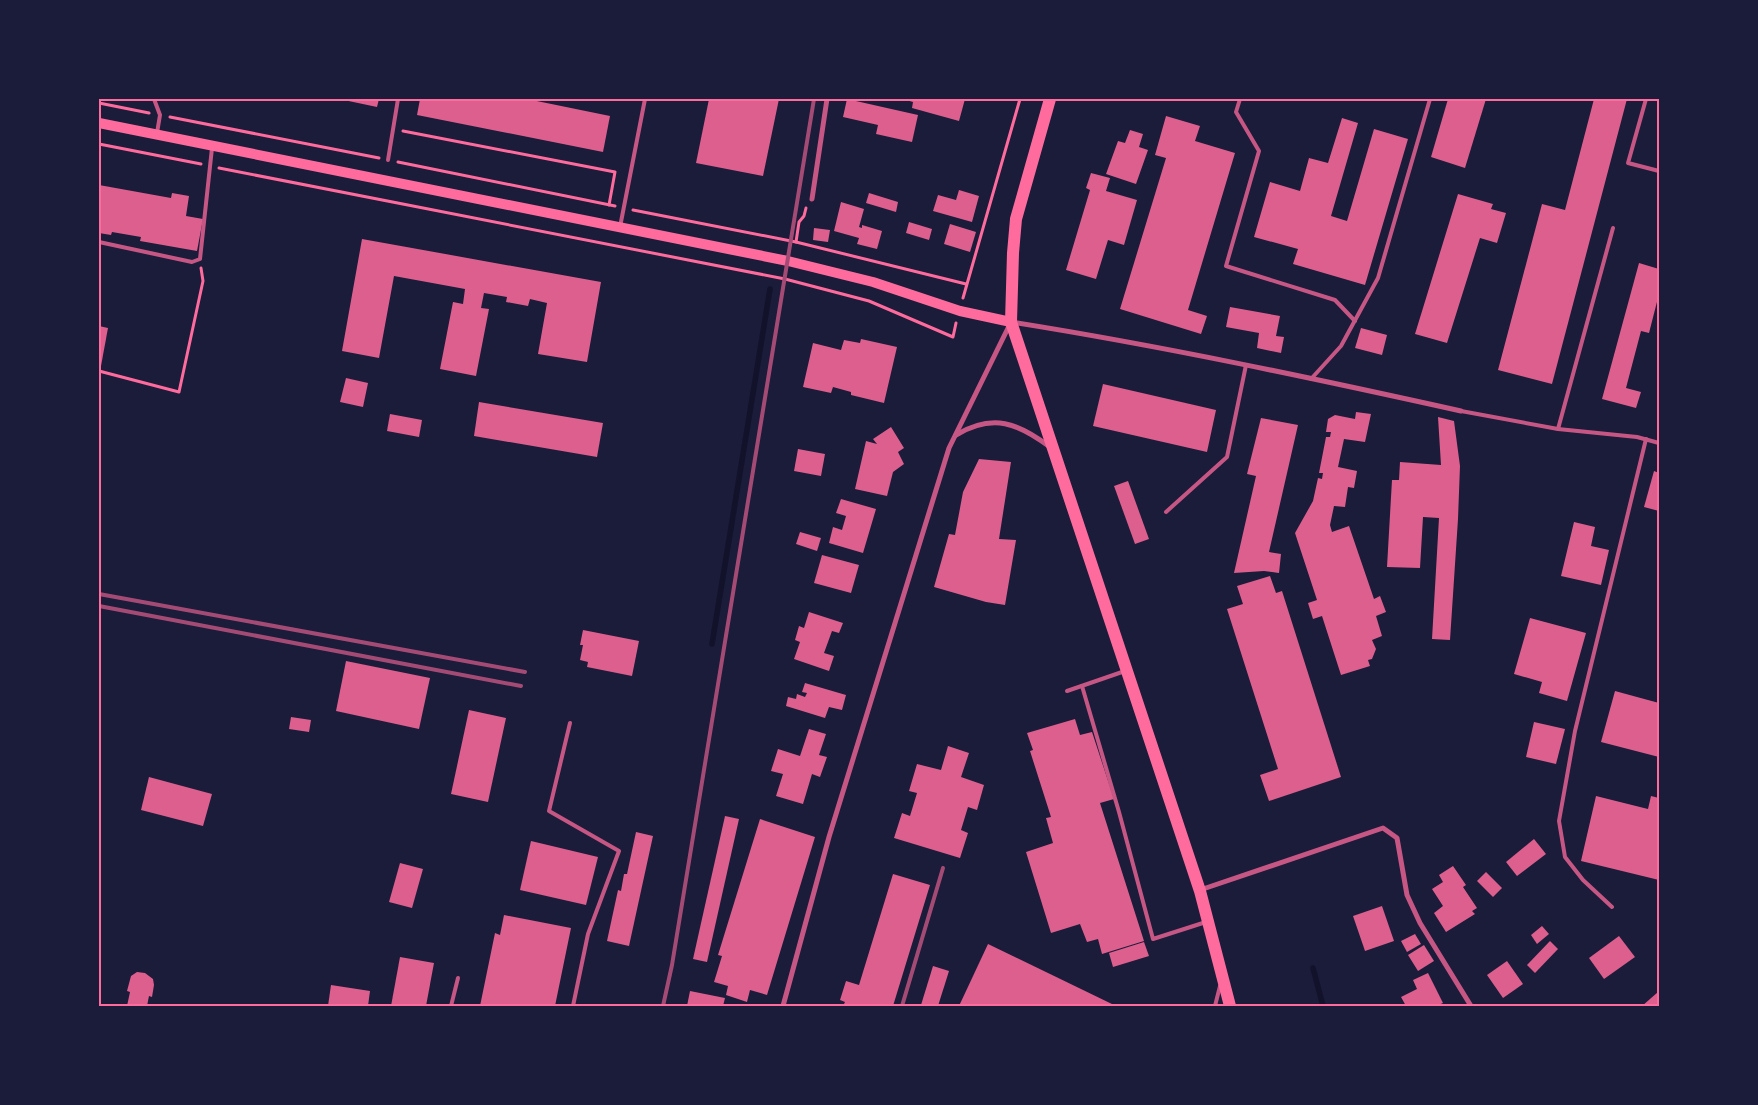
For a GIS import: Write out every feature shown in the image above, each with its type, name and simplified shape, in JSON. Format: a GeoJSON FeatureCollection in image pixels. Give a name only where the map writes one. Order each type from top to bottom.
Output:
{"type":"FeatureCollection","features":[{"type":"Feature","properties":{"kind":"main road"},"geometry":{"type":"LineString","coordinates":[[1050,99],[1016,219],[1012,253],[1012,322],[1200,890],[1230,1006]]}},
{"type":"Feature","properties":{"kind":"main road"},"geometry":{"type":"LineString","coordinates":[[99,123],[807,265],[873,282],[960,311],[1012,322]]}},
{"type":"Feature","properties":{"kind":"street"},"geometry":{"type":"LineString","coordinates":[[812,199],[827,99]]}},
{"type":"Feature","properties":{"kind":"street"},"geometry":{"type":"LineString","coordinates":[[783,1006],[829,837],[949,448],[1012,322],[1071,331],[1246,365],[1461,411]]}},
{"type":"Feature","properties":{"kind":"street"},"geometry":{"type":"LineString","coordinates":[[955,435],[977,424],[1005,423],[1033,434],[1054,450]]}},
{"type":"Feature","properties":{"kind":"street"},"geometry":{"type":"LineString","coordinates":[[1200,890],[1383,828],[1397,838],[1407,895],[1420,923],[1471,1006]]}},
{"type":"Feature","properties":{"kind":"lane"},"geometry":{"type":"LineString","coordinates":[[154,99],[160,115],[156,135]]}},
{"type":"Feature","properties":{"kind":"lane"},"geometry":{"type":"LineString","coordinates":[[388,160],[398,99]]}},
{"type":"Feature","properties":{"kind":"lane"},"geometry":{"type":"LineString","coordinates":[[620,227],[644,99]]}},
{"type":"Feature","properties":{"kind":"lane"},"geometry":{"type":"LineString","coordinates":[[1240,99],[1236,112],[1259,150],[1226,266],[1336,300],[1355,320]]}},
{"type":"Feature","properties":{"kind":"lane"},"geometry":{"type":"LineString","coordinates":[[1311,379],[1342,346],[1378,278],[1430,99]]}},
{"type":"Feature","properties":{"kind":"lane"},"geometry":{"type":"LineString","coordinates":[[1646,99],[1628,163],[1659,171]]}},
{"type":"Feature","properties":{"kind":"lane"},"geometry":{"type":"LineString","coordinates":[[99,242],[192,262],[200,259],[213,146]]}},
{"type":"Feature","properties":{"kind":"lane"},"geometry":{"type":"LineString","coordinates":[[1558,430],[1613,228]]}},
{"type":"Feature","properties":{"kind":"lane"},"geometry":{"type":"LineString","coordinates":[[1166,512],[1228,457],[1246,365]]}},
{"type":"Feature","properties":{"kind":"lane"},"geometry":{"type":"LineString","coordinates":[[1461,411],[1558,430],[1637,437],[1659,443]]}},
{"type":"Feature","properties":{"kind":"lane"},"geometry":{"type":"LineString","coordinates":[[1612,906],[1583,880],[1565,857],[1559,821],[1575,731],[1646,440]]}},
{"type":"Feature","properties":{"kind":"lane"},"geometry":{"type":"LineString","coordinates":[[1067,691],[1127,670]]}},
{"type":"Feature","properties":{"kind":"lane"},"geometry":{"type":"LineString","coordinates":[[1082,686],[1119,812],[1153,939],[1208,922]]}},
{"type":"Feature","properties":{"kind":"lane"},"geometry":{"type":"LineString","coordinates":[[570,723],[549,811],[619,851],[588,934],[573,1006]]}},
{"type":"Feature","properties":{"kind":"lane"},"geometry":{"type":"LineString","coordinates":[[1215,1006],[1223,974]]}},
{"type":"Feature","properties":{"kind":"lane"},"geometry":{"type":"LineString","coordinates":[[451,1006],[458,978]]}},
{"type":"Feature","properties":{"kind":"path"},"geometry":{"type":"LineString","coordinates":[[99,103],[796,242],[966,284],[1020,99]]}},
{"type":"Feature","properties":{"kind":"path"},"geometry":{"type":"LineString","coordinates":[[393,129],[615,172],[609,205]]}},
{"type":"Feature","properties":{"kind":"path"},"geometry":{"type":"LineString","coordinates":[[99,144],[785,279],[870,301],[953,337]]}},
{"type":"Feature","properties":{"kind":"path"},"geometry":{"type":"LineString","coordinates":[[796,242],[799,222],[804,216]]}},
{"type":"Feature","properties":{"kind":"path"},"geometry":{"type":"LineString","coordinates":[[99,371],[179,392],[203,281],[200,259]]}},
{"type":"Feature","properties":{"kind":"building"},"geometry":{"type":"Polygon","coordinates":[[[339,99],[379,99],[377,107],[339,99]]]}},
{"type":"Feature","properties":{"kind":"building"},"geometry":{"type":"Polygon","coordinates":[[[420,99],[527,99],[610,116],[603,152],[417,115],[420,99]]]}},
{"type":"Feature","properties":{"kind":"building"},"geometry":{"type":"Polygon","coordinates":[[[709,99],[779,99],[763,176],[696,163],[709,99]]]}},
{"type":"Feature","properties":{"kind":"building"},"geometry":{"type":"Polygon","coordinates":[[[847,99],[918,115],[912,142],[876,134],[878,125],[843,117],[847,99]]]}},
{"type":"Feature","properties":{"kind":"building"},"geometry":{"type":"Polygon","coordinates":[[[903,99],[965,99],[959,121],[912,108],[913,102],[903,99]]]}},
{"type":"Feature","properties":{"kind":"building"},"geometry":{"type":"Polygon","coordinates":[[[1448,99],[1486,99],[1465,168],[1431,157],[1448,99]]]}},
{"type":"Feature","properties":{"kind":"building"},"geometry":{"type":"Polygon","coordinates":[[[1594,99],[1627,99],[1552,384],[1498,370],[1542,204],[1565,210],[1594,99]]]}},
{"type":"Feature","properties":{"kind":"building"},"geometry":{"type":"Polygon","coordinates":[[[1166,116],[1200,126],[1195,141],[1235,153],[1188,310],[1207,316],[1201,334],[1120,309],[1166,158],[1155,155],[1166,116]]]}},
{"type":"Feature","properties":{"kind":"building"},"geometry":{"type":"Polygon","coordinates":[[[1342,118],[1358,123],[1331,216],[1347,221],[1374,129],[1408,139],[1365,285],[1293,264],[1298,249],[1254,237],[1270,182],[1300,191],[1309,158],[1328,163],[1342,118]]]}},
{"type":"Feature","properties":{"kind":"building"},"geometry":{"type":"Polygon","coordinates":[[[1130,130],[1143,134],[1139,147],[1148,150],[1136,184],[1106,174],[1118,141],[1125,143],[1130,130]]]}},
{"type":"Feature","properties":{"kind":"building"},"geometry":{"type":"Polygon","coordinates":[[[1091,173],[1110,178],[1106,191],[1137,200],[1124,245],[1108,240],[1096,279],[1066,270],[1090,190],[1086,188],[1091,173]]]}},
{"type":"Feature","properties":{"kind":"building"},"geometry":{"type":"Polygon","coordinates":[[[99,185],[171,198],[172,193],[189,196],[186,216],[203,219],[197,251],[140,241],[141,237],[112,232],[111,235],[99,233],[99,185]]]}},
{"type":"Feature","properties":{"kind":"building"},"geometry":{"type":"Polygon","coordinates":[[[959,190],[979,196],[972,222],[933,211],[938,195],[956,200],[959,190]]]}},
{"type":"Feature","properties":{"kind":"building"},"geometry":{"type":"Polygon","coordinates":[[[869,193],[898,202],[896,212],[866,203],[869,193]]]}},
{"type":"Feature","properties":{"kind":"building"},"geometry":{"type":"Polygon","coordinates":[[[1458,194],[1493,204],[1491,209],[1506,213],[1497,243],[1480,238],[1447,343],[1415,334],[1458,194]]]}},
{"type":"Feature","properties":{"kind":"building"},"geometry":{"type":"Polygon","coordinates":[[[841,202],[864,209],[859,227],[862,228],[862,225],[882,231],[877,249],[857,244],[859,238],[834,231],[841,202]]]}},
{"type":"Feature","properties":{"kind":"building"},"geometry":{"type":"Polygon","coordinates":[[[909,222],[932,229],[929,240],[906,233],[909,222]]]}},
{"type":"Feature","properties":{"kind":"building"},"geometry":{"type":"Polygon","coordinates":[[[950,224],[976,232],[970,252],[944,244],[950,224]]]}},
{"type":"Feature","properties":{"kind":"building"},"geometry":{"type":"Polygon","coordinates":[[[814,228],[830,230],[828,242],[813,240],[814,228]]]}},
{"type":"Feature","properties":{"kind":"building"},"geometry":{"type":"Polygon","coordinates":[[[362,239],[601,282],[587,362],[538,354],[547,303],[530,299],[528,306],[506,302],[507,297],[484,293],[481,308],[489,309],[476,376],[440,369],[453,302],[463,304],[465,289],[394,276],[379,358],[342,351],[362,239]]]}},
{"type":"Feature","properties":{"kind":"building"},"geometry":{"type":"Polygon","coordinates":[[[1639,263],[1659,269],[1659,294],[1649,333],[1641,331],[1626,388],[1641,392],[1636,408],[1602,399],[1639,263]]]}},
{"type":"Feature","properties":{"kind":"building"},"geometry":{"type":"Polygon","coordinates":[[[1230,307],[1280,316],[1276,336],[1284,337],[1281,353],[1257,348],[1259,333],[1226,327],[1230,307]]]}},
{"type":"Feature","properties":{"kind":"building"},"geometry":{"type":"Polygon","coordinates":[[[99,326],[108,328],[101,366],[99,365],[99,326]]]}},
{"type":"Feature","properties":{"kind":"building"},"geometry":{"type":"Polygon","coordinates":[[[1361,328],[1387,335],[1382,355],[1355,348],[1361,328]]]}},
{"type":"Feature","properties":{"kind":"building"},"geometry":{"type":"Polygon","coordinates":[[[861,339],[897,347],[884,403],[851,395],[851,392],[833,387],[831,393],[803,387],[813,343],[841,350],[844,340],[860,343],[861,339]]]}},
{"type":"Feature","properties":{"kind":"building"},"geometry":{"type":"Polygon","coordinates":[[[346,378],[368,383],[363,407],[340,402],[346,378]]]}},
{"type":"Feature","properties":{"kind":"building"},"geometry":{"type":"Polygon","coordinates":[[[1103,384],[1216,410],[1207,452],[1093,426],[1103,384]]]}},
{"type":"Feature","properties":{"kind":"building"},"geometry":{"type":"Polygon","coordinates":[[[479,402],[603,423],[597,457],[474,436],[479,402]]]}},
{"type":"Feature","properties":{"kind":"building"},"geometry":{"type":"Polygon","coordinates":[[[1356,412],[1371,414],[1365,442],[1344,439],[1338,467],[1357,471],[1354,488],[1348,487],[1345,507],[1334,506],[1330,525],[1332,532],[1349,526],[1374,599],[1380,596],[1386,612],[1376,616],[1382,636],[1372,640],[1376,649],[1372,659],[1368,660],[1370,666],[1341,675],[1322,616],[1313,619],[1308,603],[1317,600],[1295,533],[1313,501],[1318,478],[1322,479],[1323,473],[1319,473],[1326,437],[1330,437],[1331,432],[1326,432],[1328,419],[1335,415],[1355,419],[1356,412]]]}},
{"type":"Feature","properties":{"kind":"building"},"geometry":{"type":"Polygon","coordinates":[[[390,414],[422,420],[419,437],[387,431],[390,414]]]}},
{"type":"Feature","properties":{"kind":"building"},"geometry":{"type":"Polygon","coordinates":[[[1438,417],[1454,421],[1460,466],[1450,640],[1432,639],[1439,518],[1423,517],[1420,568],[1387,567],[1392,480],[1399,480],[1400,462],[1441,465],[1438,417]]]}},
{"type":"Feature","properties":{"kind":"building"},"geometry":{"type":"Polygon","coordinates":[[[1261,418],[1298,425],[1269,552],[1281,554],[1279,573],[1264,571],[1234,573],[1256,476],[1247,474],[1261,418]]]}},
{"type":"Feature","properties":{"kind":"building"},"geometry":{"type":"Polygon","coordinates":[[[891,427],[904,448],[898,452],[904,464],[893,472],[887,496],[855,489],[866,441],[877,444],[873,439],[891,427]]]}},
{"type":"Feature","properties":{"kind":"building"},"geometry":{"type":"Polygon","coordinates":[[[798,449],[825,454],[821,476],[794,471],[798,449]]]}},
{"type":"Feature","properties":{"kind":"building"},"geometry":{"type":"Polygon","coordinates":[[[979,459],[1011,462],[999,539],[1016,540],[1005,605],[986,602],[934,587],[949,534],[955,535],[963,492],[979,459]]]}},
{"type":"Feature","properties":{"kind":"building"},"geometry":{"type":"Polygon","coordinates":[[[1654,471],[1659,473],[1659,511],[1644,507],[1654,471]]]}},
{"type":"Feature","properties":{"kind":"building"},"geometry":{"type":"Polygon","coordinates":[[[1128,481],[1149,539],[1135,544],[1114,486],[1128,481]]]}},
{"type":"Feature","properties":{"kind":"building"},"geometry":{"type":"Polygon","coordinates":[[[841,499],[876,509],[863,553],[829,543],[833,527],[842,530],[846,516],[836,513],[841,499]]]}},
{"type":"Feature","properties":{"kind":"building"},"geometry":{"type":"Polygon","coordinates":[[[1574,522],[1595,527],[1591,546],[1609,550],[1601,585],[1561,576],[1574,522]]]}},
{"type":"Feature","properties":{"kind":"building"},"geometry":{"type":"Polygon","coordinates":[[[800,532],[821,538],[817,551],[796,544],[800,532]]]}},
{"type":"Feature","properties":{"kind":"building"},"geometry":{"type":"Polygon","coordinates":[[[822,555],[859,565],[851,593],[814,583],[822,555]]]}},
{"type":"Feature","properties":{"kind":"building"},"geometry":{"type":"Polygon","coordinates":[[[1270,576],[1276,593],[1282,591],[1341,777],[1269,801],[1260,775],[1278,769],[1227,609],[1243,604],[1237,586],[1270,576]]]}},
{"type":"Feature","properties":{"kind":"building"},"geometry":{"type":"Polygon","coordinates":[[[809,612],[843,623],[839,633],[832,631],[824,653],[834,656],[829,671],[794,659],[800,642],[795,640],[799,626],[804,628],[809,612]]]}},
{"type":"Feature","properties":{"kind":"building"},"geometry":{"type":"Polygon","coordinates":[[[1530,618],[1586,633],[1567,701],[1539,693],[1542,682],[1514,674],[1530,618]]]}},
{"type":"Feature","properties":{"kind":"building"},"geometry":{"type":"Polygon","coordinates":[[[583,630],[639,641],[632,676],[587,667],[588,662],[580,660],[583,630]]]}},
{"type":"Feature","properties":{"kind":"building"},"geometry":{"type":"Polygon","coordinates":[[[346,661],[430,678],[419,729],[336,711],[346,661]]]}},
{"type":"Feature","properties":{"kind":"building"},"geometry":{"type":"Polygon","coordinates":[[[805,683],[846,695],[842,710],[829,707],[825,718],[786,706],[788,697],[796,699],[797,694],[805,697],[807,693],[802,692],[805,683]]]}},
{"type":"Feature","properties":{"kind":"building"},"geometry":{"type":"Polygon","coordinates":[[[1615,691],[1659,703],[1659,757],[1601,742],[1615,691]]]}},
{"type":"Feature","properties":{"kind":"building"},"geometry":{"type":"Polygon","coordinates":[[[469,710],[506,718],[488,802],[451,794],[469,710]]]}},
{"type":"Feature","properties":{"kind":"building"},"geometry":{"type":"Polygon","coordinates":[[[291,717],[311,720],[309,732],[289,729],[291,717]]]}},
{"type":"Feature","properties":{"kind":"building"},"geometry":{"type":"Polygon","coordinates":[[[1075,719],[1080,735],[1092,732],[1114,799],[1100,803],[1144,941],[1102,954],[1098,939],[1087,942],[1080,924],[1051,933],[1026,852],[1053,843],[1046,818],[1051,817],[1030,751],[1033,750],[1027,733],[1075,719]]]}},
{"type":"Feature","properties":{"kind":"building"},"geometry":{"type":"Polygon","coordinates":[[[1534,722],[1565,729],[1556,764],[1526,757],[1534,722]]]}},
{"type":"Feature","properties":{"kind":"building"},"geometry":{"type":"Polygon","coordinates":[[[809,729],[826,734],[819,755],[827,757],[820,777],[812,774],[803,804],[776,796],[783,774],[771,771],[778,749],[800,756],[809,729]]]}},
{"type":"Feature","properties":{"kind":"building"},"geometry":{"type":"Polygon","coordinates":[[[948,746],[969,753],[961,777],[984,785],[977,810],[968,807],[961,830],[968,833],[960,858],[894,838],[902,813],[910,816],[917,793],[909,791],[917,764],[941,770],[948,746]]]}},
{"type":"Feature","properties":{"kind":"building"},"geometry":{"type":"Polygon","coordinates":[[[149,777],[212,794],[203,826],[141,810],[149,777]]]}},
{"type":"Feature","properties":{"kind":"building"},"geometry":{"type":"Polygon","coordinates":[[[1596,796],[1648,809],[1651,796],[1659,798],[1659,880],[1581,861],[1596,796]]]}},
{"type":"Feature","properties":{"kind":"building"},"geometry":{"type":"Polygon","coordinates":[[[725,816],[739,819],[707,962],[693,959],[725,816]]]}},
{"type":"Feature","properties":{"kind":"building"},"geometry":{"type":"Polygon","coordinates":[[[760,819],[815,837],[767,995],[750,990],[747,1002],[726,995],[728,986],[714,982],[722,956],[718,955],[760,819]]]}},
{"type":"Feature","properties":{"kind":"building"},"geometry":{"type":"Polygon","coordinates":[[[636,832],[653,836],[629,946],[607,941],[618,890],[621,891],[624,874],[627,874],[636,832]]]}},
{"type":"Feature","properties":{"kind":"building"},"geometry":{"type":"Polygon","coordinates":[[[1534,839],[1546,854],[1517,876],[1506,862],[1534,839]]]}},
{"type":"Feature","properties":{"kind":"building"},"geometry":{"type":"Polygon","coordinates":[[[531,841],[598,857],[586,905],[520,890],[531,841]]]}},
{"type":"Feature","properties":{"kind":"building"},"geometry":{"type":"Polygon","coordinates":[[[400,863],[423,869],[412,908],[389,902],[400,863]]]}},
{"type":"Feature","properties":{"kind":"building"},"geometry":{"type":"Polygon","coordinates":[[[1453,866],[1466,885],[1463,887],[1477,908],[1472,911],[1475,914],[1446,932],[1434,913],[1443,906],[1432,889],[1443,882],[1439,875],[1453,866]]]}},
{"type":"Feature","properties":{"kind":"building"},"geometry":{"type":"Polygon","coordinates":[[[1486,872],[1502,888],[1493,897],[1477,881],[1486,872]]]}},
{"type":"Feature","properties":{"kind":"building"},"geometry":{"type":"Polygon","coordinates":[[[893,874],[930,885],[893,1006],[843,1006],[845,1002],[840,1000],[846,981],[859,985],[893,874]]]}},
{"type":"Feature","properties":{"kind":"building"},"geometry":{"type":"Polygon","coordinates":[[[1382,906],[1394,941],[1365,951],[1353,916],[1382,906]]]}},
{"type":"Feature","properties":{"kind":"building"},"geometry":{"type":"Polygon","coordinates":[[[504,915],[571,928],[555,1006],[480,1006],[495,933],[500,935],[504,915]]]}},
{"type":"Feature","properties":{"kind":"building"},"geometry":{"type":"Polygon","coordinates":[[[1542,926],[1549,934],[1537,944],[1531,935],[1542,926]]]}},
{"type":"Feature","properties":{"kind":"building"},"geometry":{"type":"Polygon","coordinates":[[[1415,934],[1421,944],[1407,952],[1401,941],[1415,934]]]}},
{"type":"Feature","properties":{"kind":"building"},"geometry":{"type":"Polygon","coordinates":[[[1619,936],[1635,957],[1604,979],[1589,958],[1619,936]]]}},
{"type":"Feature","properties":{"kind":"building"},"geometry":{"type":"Polygon","coordinates":[[[1550,941],[1558,949],[1535,973],[1527,965],[1550,941]]]}},
{"type":"Feature","properties":{"kind":"building"},"geometry":{"type":"Polygon","coordinates":[[[1144,942],[1149,956],[1113,967],[1109,953],[1144,942]]]}},
{"type":"Feature","properties":{"kind":"building"},"geometry":{"type":"Polygon","coordinates":[[[988,944],[1114,1005],[959,1006],[988,944]]]}},
{"type":"Feature","properties":{"kind":"building"},"geometry":{"type":"Polygon","coordinates":[[[1424,945],[1434,961],[1418,971],[1408,955],[1424,945]]]}},
{"type":"Feature","properties":{"kind":"building"},"geometry":{"type":"Polygon","coordinates":[[[400,957],[434,963],[426,1006],[391,1006],[400,957]]]}},
{"type":"Feature","properties":{"kind":"building"},"geometry":{"type":"Polygon","coordinates":[[[1507,961],[1523,984],[1503,998],[1487,975],[1507,961]]]}},
{"type":"Feature","properties":{"kind":"building"},"geometry":{"type":"Polygon","coordinates":[[[933,966],[949,971],[938,1006],[924,1006],[921,1005],[933,966]]]}},
{"type":"Feature","properties":{"kind":"building"},"geometry":{"type":"Polygon","coordinates":[[[137,972],[145,973],[153,979],[152,997],[149,996],[147,1006],[127,1006],[130,992],[127,991],[131,976],[137,972]]]}},
{"type":"Feature","properties":{"kind":"building"},"geometry":{"type":"Polygon","coordinates":[[[1428,973],[1443,1003],[1436,1006],[1406,1006],[1401,997],[1417,989],[1413,980],[1428,973]]]}},
{"type":"Feature","properties":{"kind":"building"},"geometry":{"type":"Polygon","coordinates":[[[331,985],[370,991],[368,1006],[328,1006],[331,985]]]}},
{"type":"Feature","properties":{"kind":"building"},"geometry":{"type":"Polygon","coordinates":[[[690,991],[725,998],[723,1006],[687,1006],[690,991]]]}},
{"type":"Feature","properties":{"kind":"building"},"geometry":{"type":"Polygon","coordinates":[[[1658,992],[1659,1006],[1642,1006],[1658,992]]]}},
{"type":"Feature","properties":{"kind":"waterway"},"geometry":{"type":"LineString","coordinates":[[712,644],[770,289]]}},
{"type":"Feature","properties":{"kind":"waterway"},"geometry":{"type":"LineString","coordinates":[[1313,968],[1323,1006]]}},
{"type":"Feature","properties":{"kind":"railway"},"geometry":{"type":"LineString","coordinates":[[663,1006],[672,965],[814,99]]}},
{"type":"Feature","properties":{"kind":"railway"},"geometry":{"type":"LineString","coordinates":[[99,594],[525,672]]}},
{"type":"Feature","properties":{"kind":"railway"},"geometry":{"type":"LineString","coordinates":[[99,606],[521,686]]}},
{"type":"Feature","properties":{"kind":"railway"},"geometry":{"type":"LineString","coordinates":[[902,1006],[943,868]]}}]}
